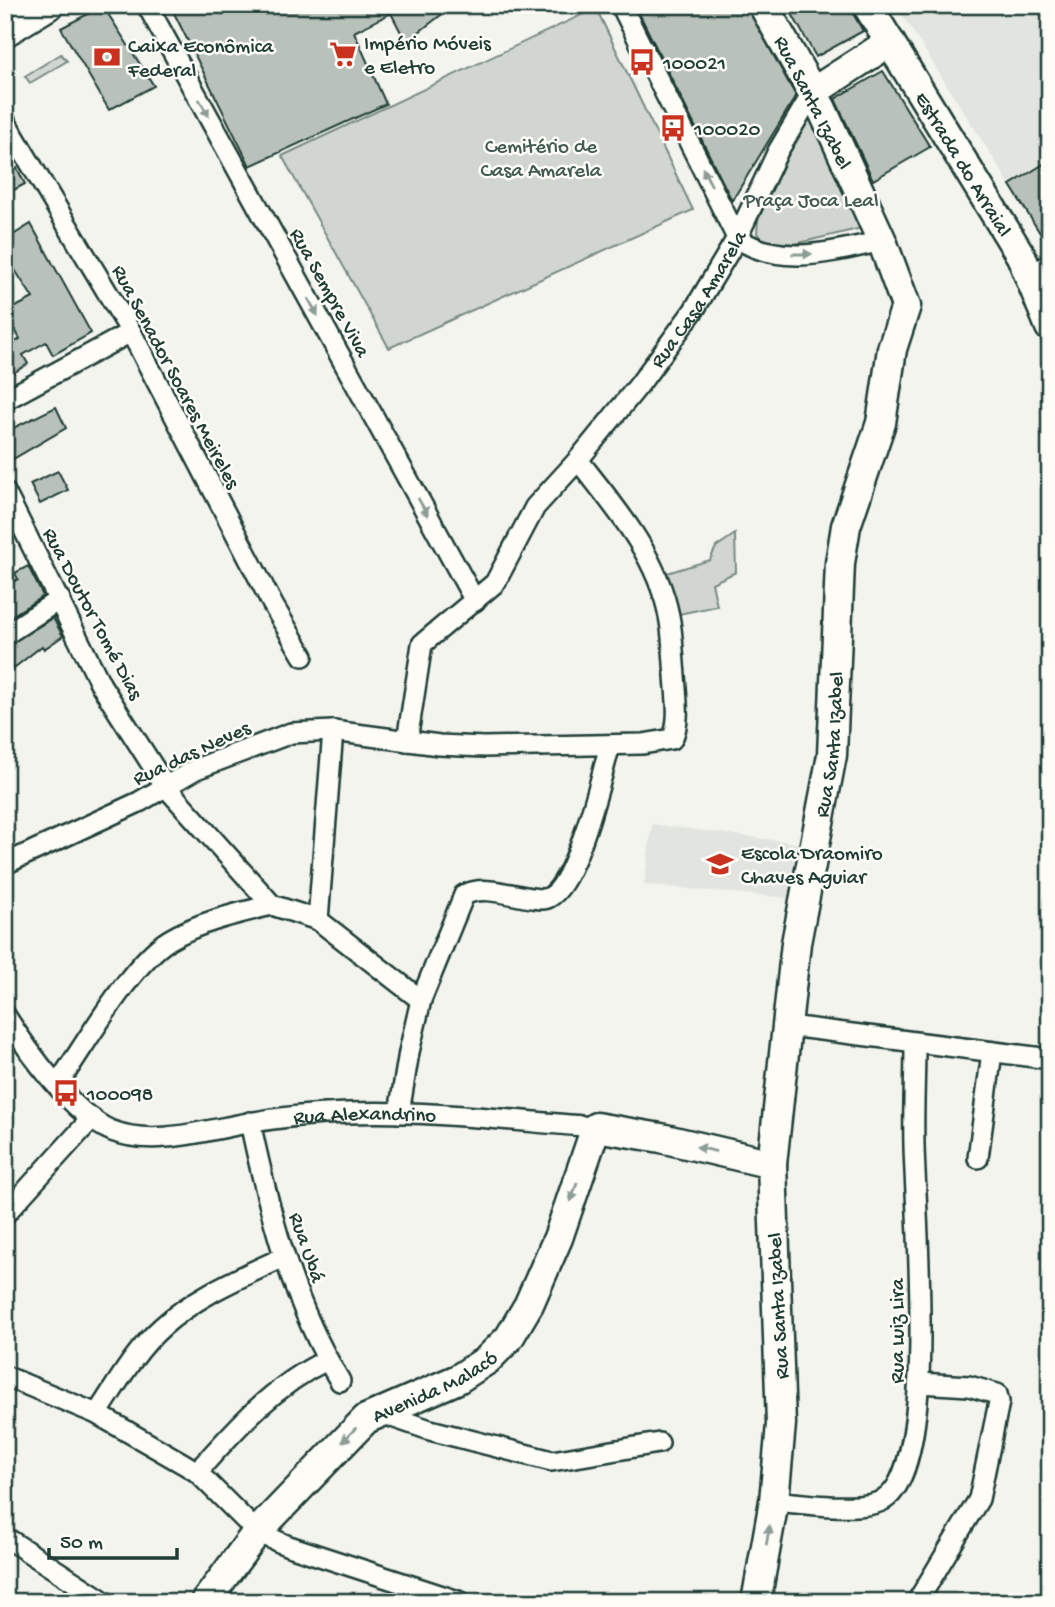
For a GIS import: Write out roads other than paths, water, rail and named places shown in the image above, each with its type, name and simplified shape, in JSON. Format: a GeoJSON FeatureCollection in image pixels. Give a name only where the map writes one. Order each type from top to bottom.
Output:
{"type":"FeatureCollection","features":[{"type":"Feature","properties":{"kind":"street"},"geometry":{"type":"LineString","coordinates":[[5,32],[49,5]]}},
{"type":"Feature","properties":{"kind":"street","name":"Rua Sempre Viva"},"geometry":{"type":"LineString","coordinates":[[147,5],[475,601]]}},
{"type":"Feature","properties":{"kind":"street"},"geometry":{"type":"LineString","coordinates":[[621,5],[737,238],[759,249],[799,256],[882,241]]}},
{"type":"Feature","properties":{"kind":"street","name":"Rua Santa Izabel"},"geometry":{"type":"LineString","coordinates":[[756,1602],[774,1502],[781,1410],[772,1164],[805,885],[832,755],[840,563],[846,526],[879,431],[890,360],[906,306],[882,241],[813,92],[763,5]]}},
{"type":"Feature","properties":{"kind":"street","name":"Estrada do Arraial"},"geometry":{"type":"LineString","coordinates":[[867,5],[1021,256],[1040,270],[1050,327]]}},
{"type":"Feature","properties":{"kind":"street","name":"Rua Casa Amarela"},"geometry":{"type":"LineString","coordinates":[[475,601],[495,583],[535,507],[578,460],[694,310],[737,238],[778,151],[813,92],[890,42]]}},
{"type":"Feature","properties":{"kind":"street","name":"Rua Senador Soares Meireles"},"geometry":{"type":"LineString","coordinates":[[5,121],[131,332],[273,605],[303,656]]}},
{"type":"Feature","properties":{"kind":"street"},"geometry":{"type":"LineString","coordinates":[[5,400],[131,332]]}},
{"type":"Feature","properties":{"kind":"street","name":"Rua das Neves"},"geometry":{"type":"LineString","coordinates":[[5,864],[196,769],[253,745],[291,733],[333,731],[407,741],[484,747],[560,743],[610,745],[668,741],[676,729],[670,618],[660,585],[647,555],[622,516],[578,460]]}},
{"type":"Feature","properties":{"kind":"street","name":"Rua Doutor Tomé Dias"},"geometry":{"type":"LineString","coordinates":[[5,492],[101,685],[166,786],[272,905]]}},
{"type":"Feature","properties":{"kind":"street"},"geometry":{"type":"LineString","coordinates":[[5,635],[60,599]]}},
{"type":"Feature","properties":{"kind":"street"},"geometry":{"type":"LineString","coordinates":[[407,741],[422,644],[475,601]]}},
{"type":"Feature","properties":{"kind":"street"},"geometry":{"type":"LineString","coordinates":[[318,920],[333,731]]}},
{"type":"Feature","properties":{"kind":"street"},"geometry":{"type":"LineString","coordinates":[[399,1113],[421,1000],[464,895],[479,890],[544,899],[563,887],[595,800],[610,745]]}},
{"type":"Feature","properties":{"kind":"street"},"geometry":{"type":"LineString","coordinates":[[57,1085],[119,995],[167,942],[185,932],[272,905],[318,920],[421,1000]]}},
{"type":"Feature","properties":{"kind":"street","name":"Rua Alexandrino"},"geometry":{"type":"LineString","coordinates":[[5,1015],[21,1041],[57,1085],[92,1118],[110,1130],[140,1137],[186,1134],[250,1122],[346,1113],[399,1113],[596,1127],[661,1138],[772,1164]]}},
{"type":"Feature","properties":{"kind":"street"},"geometry":{"type":"LineString","coordinates":[[789,1026],[1050,1059]]}},
{"type":"Feature","properties":{"kind":"street","name":"Rua Luiz Lira"},"geometry":{"type":"LineString","coordinates":[[774,1502],[867,1506],[887,1498],[896,1489],[902,1474],[920,1383],[920,1269],[914,1144],[915,1044]]}},
{"type":"Feature","properties":{"kind":"street"},"geometry":{"type":"LineString","coordinates":[[978,1158],[992,1052]]}},
{"type":"Feature","properties":{"kind":"street"},"geometry":{"type":"LineString","coordinates":[[5,1214],[92,1118]]}},
{"type":"Feature","properties":{"kind":"street","name":"Rua Ubá"},"geometry":{"type":"LineString","coordinates":[[250,1122],[284,1257],[327,1360],[340,1381]]}},
{"type":"Feature","properties":{"kind":"street","name":"Avenida Malacó"},"geometry":{"type":"LineString","coordinates":[[205,1602],[257,1532],[358,1426],[377,1412],[458,1378],[487,1360],[509,1338],[529,1304],[558,1238],[596,1127]]}},
{"type":"Feature","properties":{"kind":"street"},"geometry":{"type":"LineString","coordinates":[[97,1414],[134,1358],[160,1328],[201,1298],[284,1257]]}},
{"type":"Feature","properties":{"kind":"street"},"geometry":{"type":"LineString","coordinates":[[197,1472],[242,1421],[281,1389],[327,1360]]}},
{"type":"Feature","properties":{"kind":"street"},"geometry":{"type":"LineString","coordinates":[[5,1376],[97,1414],[197,1472],[257,1532],[286,1545],[461,1602]]}},
{"type":"Feature","properties":{"kind":"street"},"geometry":{"type":"LineString","coordinates":[[917,1602],[979,1499],[999,1402],[997,1394],[984,1388],[920,1383]]}},
{"type":"Feature","properties":{"kind":"street"},"geometry":{"type":"LineString","coordinates":[[377,1412],[430,1430],[542,1460],[571,1460],[659,1443]]}},
{"type":"Feature","properties":{"kind":"street"},"geometry":{"type":"LineString","coordinates":[[5,1536],[105,1602]]}},
{"type":"Feature","properties":{"kind":"place","name":"Império Móveis e Eletro"},"geometry":{"type":"Point","coordinates":[343,54]}},
{"type":"Feature","properties":{"kind":"place","name":"Caixa Econômica Federal"},"geometry":{"type":"Point","coordinates":[107,57]}},
{"type":"Feature","properties":{"kind":"place","name":"100021"},"geometry":{"type":"Point","coordinates":[642,62]}},
{"type":"Feature","properties":{"kind":"place","name":"100020"},"geometry":{"type":"Point","coordinates":[673,128]}},
{"type":"Feature","properties":{"kind":"place","name":"Escola Draomiro Chaves Aguiar"},"geometry":{"type":"Point","coordinates":[720,864]}},
{"type":"Feature","properties":{"kind":"place","name":"100098"},"geometry":{"type":"Point","coordinates":[66,1093]}},
{"type":"Feature","properties":{"kind":"park label","name":"Cemitério de Casa Amarela"},"geometry":{"type":"Point","coordinates":[541,157]}},
{"type":"Feature","properties":{"kind":"park label","name":"Praça Joca Leal"},"geometry":{"type":"Point","coordinates":[811,199]}}]}
